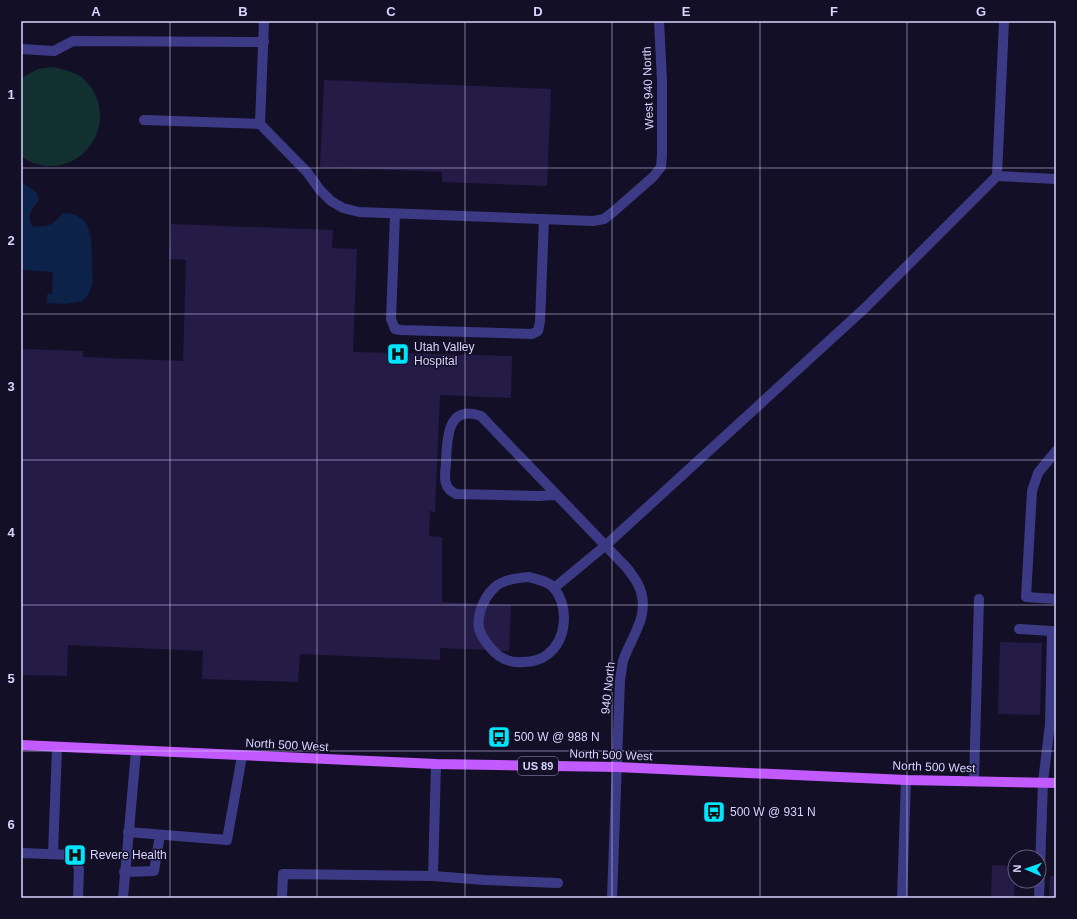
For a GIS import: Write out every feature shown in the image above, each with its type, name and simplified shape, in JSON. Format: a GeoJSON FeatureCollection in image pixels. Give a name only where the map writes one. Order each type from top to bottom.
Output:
{"type":"FeatureCollection","features":[{"type":"Feature","properties":{"kind":"main road","name":"North 500 West"},"geometry":{"type":"LineString","coordinates":[[21,745],[436,764],[616,767],[906,780],[1056,783]]}},
{"type":"Feature","properties":{"kind":"street"},"geometry":{"type":"LineString","coordinates":[[144,120],[260,124],[264,21]]}},
{"type":"Feature","properties":{"kind":"street","name":"West 940 North"},"geometry":{"type":"LineString","coordinates":[[260,124],[307,172],[320,190],[331,201],[343,208],[359,212],[395,214],[593,221],[604,219],[653,177],[661,167],[662,81],[659,21]]}},
{"type":"Feature","properties":{"kind":"street"},"geometry":{"type":"LineString","coordinates":[[554,588],[606,545],[865,308],[997,176],[1004,21]]}},
{"type":"Feature","properties":{"kind":"street"},"geometry":{"type":"LineString","coordinates":[[21,49],[54,51],[73,42],[264,42]]}},
{"type":"Feature","properties":{"kind":"street"},"geometry":{"type":"LineString","coordinates":[[997,176],[1056,179]]}},
{"type":"Feature","properties":{"kind":"street"},"geometry":{"type":"LineString","coordinates":[[395,214],[391,319],[395,329],[401,330],[532,334],[538,331],[540,322],[544,219]]}},
{"type":"Feature","properties":{"kind":"street","name":"940 North"},"geometry":{"type":"LineString","coordinates":[[556,495],[456,494],[450,490],[445,481],[447,436],[450,425],[456,419],[465,414],[481,416],[606,545],[638,583],[642,594],[643,606],[640,625],[623,661],[620,680],[612,898]]}},
{"type":"Feature","properties":{"kind":"street"},"geometry":{"type":"LineString","coordinates":[[1056,451],[1038,473],[1032,491],[1026,597],[1056,599]]}},
{"type":"Feature","properties":{"kind":"street"},"geometry":{"type":"LineString","coordinates":[[529,577],[545,581],[554,588],[561,601],[564,616],[563,631],[557,645],[548,654],[536,660],[518,663],[503,660],[489,648],[480,633],[479,614],[485,600],[495,586],[514,578],[529,577]]}},
{"type":"Feature","properties":{"kind":"street"},"geometry":{"type":"LineString","coordinates":[[974,781],[979,599]]}},
{"type":"Feature","properties":{"kind":"street"},"geometry":{"type":"LineString","coordinates":[[1019,629],[1052,631],[1050,724],[1043,782],[1039,898]]}},
{"type":"Feature","properties":{"kind":"street"},"geometry":{"type":"LineString","coordinates":[[53,854],[57,747]]}},
{"type":"Feature","properties":{"kind":"street"},"geometry":{"type":"LineString","coordinates":[[123,898],[124,872],[131,818],[136,750]]}},
{"type":"Feature","properties":{"kind":"street"},"geometry":{"type":"LineString","coordinates":[[128,832],[227,840],[242,756]]}},
{"type":"Feature","properties":{"kind":"street"},"geometry":{"type":"LineString","coordinates":[[433,876],[436,764]]}},
{"type":"Feature","properties":{"kind":"street"},"geometry":{"type":"LineString","coordinates":[[902,898],[906,780]]}},
{"type":"Feature","properties":{"kind":"street"},"geometry":{"type":"LineString","coordinates":[[124,872],[154,871],[160,834]]}},
{"type":"Feature","properties":{"kind":"street"},"geometry":{"type":"LineString","coordinates":[[21,853],[74,855],[79,869],[78,898]]}},
{"type":"Feature","properties":{"kind":"street"},"geometry":{"type":"LineString","coordinates":[[282,898],[283,874],[433,876],[558,883]]}},
{"type":"Feature","properties":{"kind":"green space"},"geometry":{"type":"Polygon","coordinates":[[[54,67],[74,73],[85,80],[95,94],[99,108],[100,123],[96,137],[88,149],[77,159],[63,165],[46,166],[33,163],[21,156],[21,78],[38,69],[54,67]]]}},
{"type":"Feature","properties":{"kind":"water"},"geometry":{"type":"Polygon","coordinates":[[[21,181],[37,193],[39,199],[29,217],[32,226],[50,225],[62,213],[72,214],[85,222],[92,243],[93,277],[90,291],[83,301],[66,304],[47,303],[47,294],[52,294],[53,272],[21,270],[21,181]]]}},
{"type":"Feature","properties":{"kind":"building"},"geometry":{"type":"Polygon","coordinates":[[[324,80],[551,89],[547,186],[442,182],[442,172],[320,167],[324,80]]]}},
{"type":"Feature","properties":{"kind":"building"},"geometry":{"type":"Polygon","coordinates":[[[171,224],[333,230],[332,248],[357,249],[353,352],[512,356],[511,398],[440,395],[435,512],[430,511],[429,536],[442,537],[442,602],[511,605],[509,651],[440,648],[440,660],[300,654],[298,682],[202,679],[203,651],[68,645],[67,676],[21,675],[21,349],[83,351],[83,357],[183,361],[186,260],[169,259],[171,224]]]}},
{"type":"Feature","properties":{"kind":"building"},"geometry":{"type":"Polygon","coordinates":[[[1000,642],[1042,643],[1040,715],[998,714],[1000,642]]]}},
{"type":"Feature","properties":{"kind":"building"},"geometry":{"type":"Polygon","coordinates":[[[992,865],[1007,866],[1007,889],[1014,889],[1014,898],[991,898],[992,865]]]}},
{"type":"Feature","properties":{"kind":"building"},"geometry":{"type":"Polygon","coordinates":[[[1050,876],[1056,876],[1056,898],[1049,898],[1050,876]]]}},
{"type":"Feature","properties":{"kind":"place","name":"Utah Valley Hospital"},"geometry":{"type":"Point","coordinates":[398,354]}},
{"type":"Feature","properties":{"kind":"place","name":"500 W @ 988 N"},"geometry":{"type":"Point","coordinates":[499,737]}},
{"type":"Feature","properties":{"kind":"place","name":"500 W @ 931 N"},"geometry":{"type":"Point","coordinates":[714,812]}},
{"type":"Feature","properties":{"kind":"place","name":"Revere Health"},"geometry":{"type":"Point","coordinates":[75,855]}}]}
